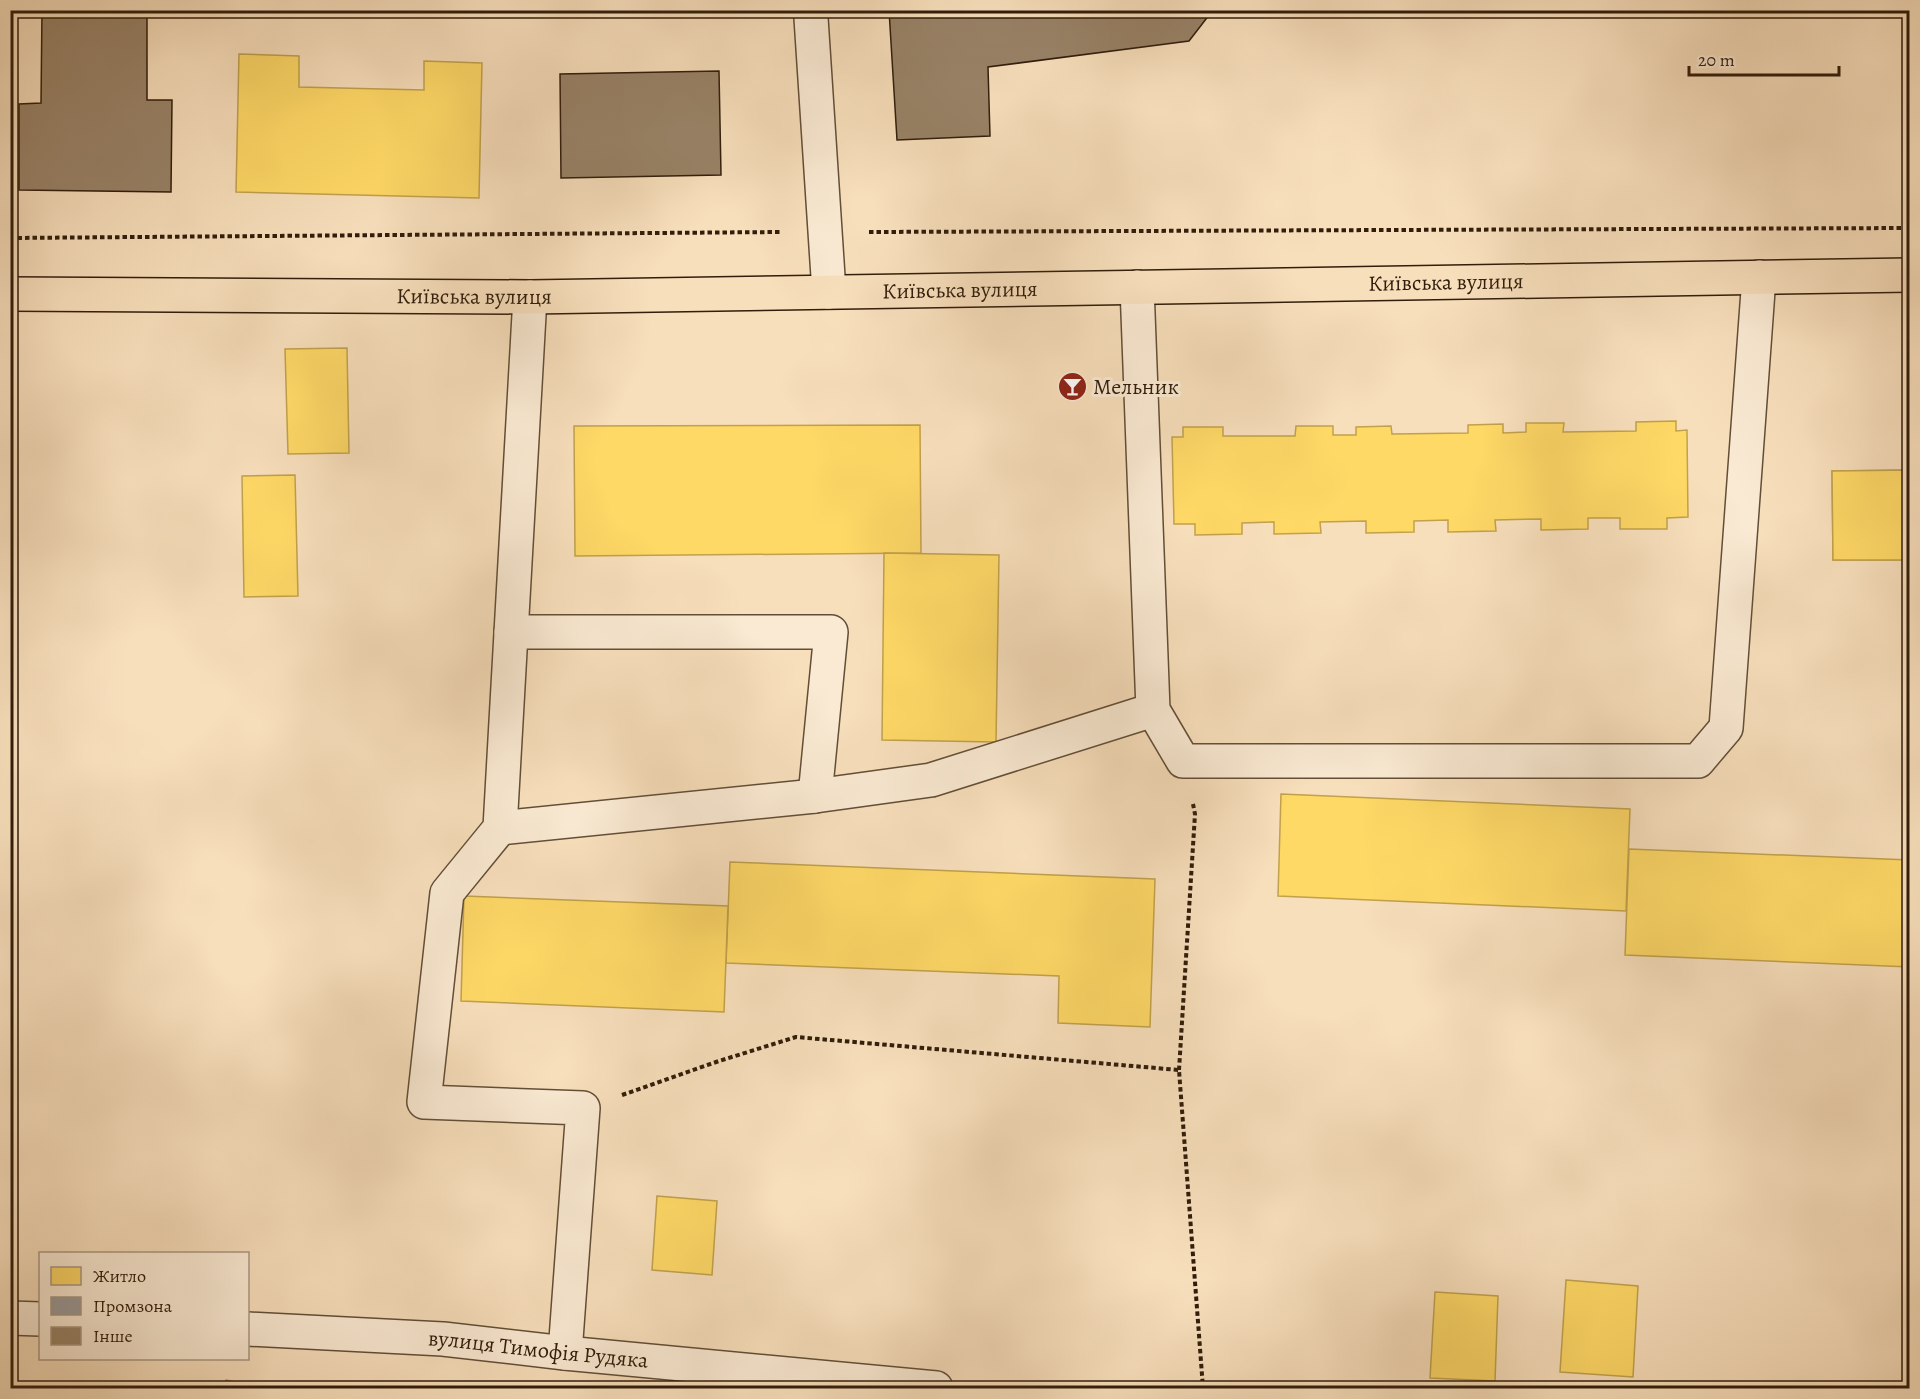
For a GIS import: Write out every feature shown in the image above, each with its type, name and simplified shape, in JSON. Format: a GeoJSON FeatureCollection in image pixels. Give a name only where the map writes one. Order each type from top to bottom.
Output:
{"type":"FeatureCollection","features":[{"type":"Feature","properties":{"kind":"main road","name":"Київська вулиця"},"geometry":{"type":"LineString","coordinates":[[10,294],[530,297],[1910,275]]}},
{"type":"Feature","properties":{"kind":"street"},"geometry":{"type":"LineString","coordinates":[[811,18],[829,292]]}},
{"type":"Feature","properties":{"kind":"street"},"geometry":{"type":"LineString","coordinates":[[1137,287],[1153,710],[1183,761],[1698,762],[1726,728],[1759,277]]}},
{"type":"Feature","properties":{"kind":"street"},"geometry":{"type":"LineString","coordinates":[[530,297],[500,828],[447,893],[424,1102],[583,1108],[565,1353]]}},
{"type":"Feature","properties":{"kind":"street"},"geometry":{"type":"LineString","coordinates":[[511,632],[831,632],[815,796]]}},
{"type":"Feature","properties":{"kind":"street"},"geometry":{"type":"LineString","coordinates":[[500,828],[815,796],[931,780],[1153,710]]}},
{"type":"Feature","properties":{"kind":"street"},"geometry":{"type":"LineString","coordinates":[[10,1318],[39,1319]]}},
{"type":"Feature","properties":{"kind":"street","name":"вулиця Тимофія Рудяка"},"geometry":{"type":"LineString","coordinates":[[249,1329],[443,1339],[936,1389]]}},
{"type":"Feature","properties":{"kind":"path"},"geometry":{"type":"LineString","coordinates":[[10,238],[1910,228]]}},
{"type":"Feature","properties":{"kind":"path"},"geometry":{"type":"LineString","coordinates":[[1183,761],[1195,814],[1179,1070],[1203,1389]]}},
{"type":"Feature","properties":{"kind":"path"},"geometry":{"type":"LineString","coordinates":[[583,1108],[796,1037],[1179,1070]]}},
{"type":"Feature","properties":{"kind":"building: Житло"},"geometry":{"type":"Polygon","coordinates":[[[239,54],[299,56],[299,87],[424,90],[424,61],[482,63],[479,198],[236,192],[239,54]]]}},
{"type":"Feature","properties":{"kind":"building: Житло"},"geometry":{"type":"Polygon","coordinates":[[[347,348],[349,453],[288,454],[285,349],[347,348]]]}},
{"type":"Feature","properties":{"kind":"building: Житло"},"geometry":{"type":"Polygon","coordinates":[[[1676,421],[1676,431],[1687,430],[1688,517],[1667,518],[1667,529],[1620,529],[1620,518],[1588,518],[1588,529],[1541,530],[1541,519],[1495,520],[1496,531],[1448,532],[1448,520],[1414,521],[1414,532],[1366,533],[1366,521],[1320,522],[1321,533],[1274,534],[1274,522],[1242,523],[1242,534],[1195,535],[1195,524],[1174,524],[1172,437],[1183,437],[1183,427],[1223,427],[1223,436],[1295,436],[1296,426],[1333,426],[1333,435],[1356,435],[1356,427],[1391,426],[1392,434],[1468,433],[1468,425],[1503,424],[1503,433],[1526,432],[1526,423],[1564,423],[1563,432],[1636,431],[1636,422],[1676,421]]]}},
{"type":"Feature","properties":{"kind":"building: Житло"},"geometry":{"type":"Polygon","coordinates":[[[920,425],[921,553],[575,556],[574,426],[920,425]]]}},
{"type":"Feature","properties":{"kind":"building: Житло"},"geometry":{"type":"Polygon","coordinates":[[[1910,470],[1910,560],[1833,560],[1832,471],[1910,470]]]}},
{"type":"Feature","properties":{"kind":"building: Житло"},"geometry":{"type":"Polygon","coordinates":[[[1910,470],[1910,560],[1833,560],[1832,471],[1910,470]]]}},
{"type":"Feature","properties":{"kind":"building: Житло"},"geometry":{"type":"Polygon","coordinates":[[[295,475],[298,596],[244,597],[242,476],[295,475]]]}},
{"type":"Feature","properties":{"kind":"building: Житло"},"geometry":{"type":"Polygon","coordinates":[[[884,553],[999,555],[996,742],[882,740],[884,553]]]}},
{"type":"Feature","properties":{"kind":"building: Житло"},"geometry":{"type":"Polygon","coordinates":[[[1281,794],[1630,809],[1626,911],[1278,896],[1281,794]]]}},
{"type":"Feature","properties":{"kind":"building: Житло"},"geometry":{"type":"Polygon","coordinates":[[[1629,849],[1910,860],[1910,967],[1625,955],[1629,849]]]}},
{"type":"Feature","properties":{"kind":"building: Житло"},"geometry":{"type":"Polygon","coordinates":[[[730,862],[1155,879],[1150,1027],[1058,1023],[1059,976],[726,963],[730,862]]]}},
{"type":"Feature","properties":{"kind":"building: Житло"},"geometry":{"type":"Polygon","coordinates":[[[464,896],[728,906],[724,1012],[461,1001],[464,896]]]}},
{"type":"Feature","properties":{"kind":"building: Житло"},"geometry":{"type":"Polygon","coordinates":[[[657,1196],[717,1201],[712,1275],[652,1270],[657,1196]]]}},
{"type":"Feature","properties":{"kind":"building: Житло"},"geometry":{"type":"Polygon","coordinates":[[[1566,1280],[1638,1286],[1633,1377],[1560,1372],[1566,1280]]]}},
{"type":"Feature","properties":{"kind":"building: Житло"},"geometry":{"type":"Polygon","coordinates":[[[1435,1292],[1498,1296],[1495,1381],[1430,1378],[1435,1292]]]}},
{"type":"Feature","properties":{"kind":"building: Житло"},"geometry":{"type":"Polygon","coordinates":[[[226,1380],[268,1388],[224,1388],[226,1380]]]}},
{"type":"Feature","properties":{"kind":"building: Промзона"},"geometry":{"type":"Polygon","coordinates":[[[1704,1384],[1736,1388],[1704,1388],[1704,1384]]]}},
{"type":"Feature","properties":{"kind":"building: Інше"},"geometry":{"type":"Polygon","coordinates":[[[42,10],[147,10],[147,100],[172,100],[171,192],[19,190],[19,104],[41,103],[42,10]]]}},
{"type":"Feature","properties":{"kind":"building: Інше"},"geometry":{"type":"Polygon","coordinates":[[[889,10],[1213,10],[1189,41],[988,67],[990,136],[897,140],[889,10]]]}},
{"type":"Feature","properties":{"kind":"building: Інше"},"geometry":{"type":"Polygon","coordinates":[[[719,71],[721,175],[561,178],[560,74],[719,71]]]}},
{"type":"Feature","properties":{"kind":"place","name":"Мельник"},"geometry":{"type":"Point","coordinates":[1072,387]}}]}
